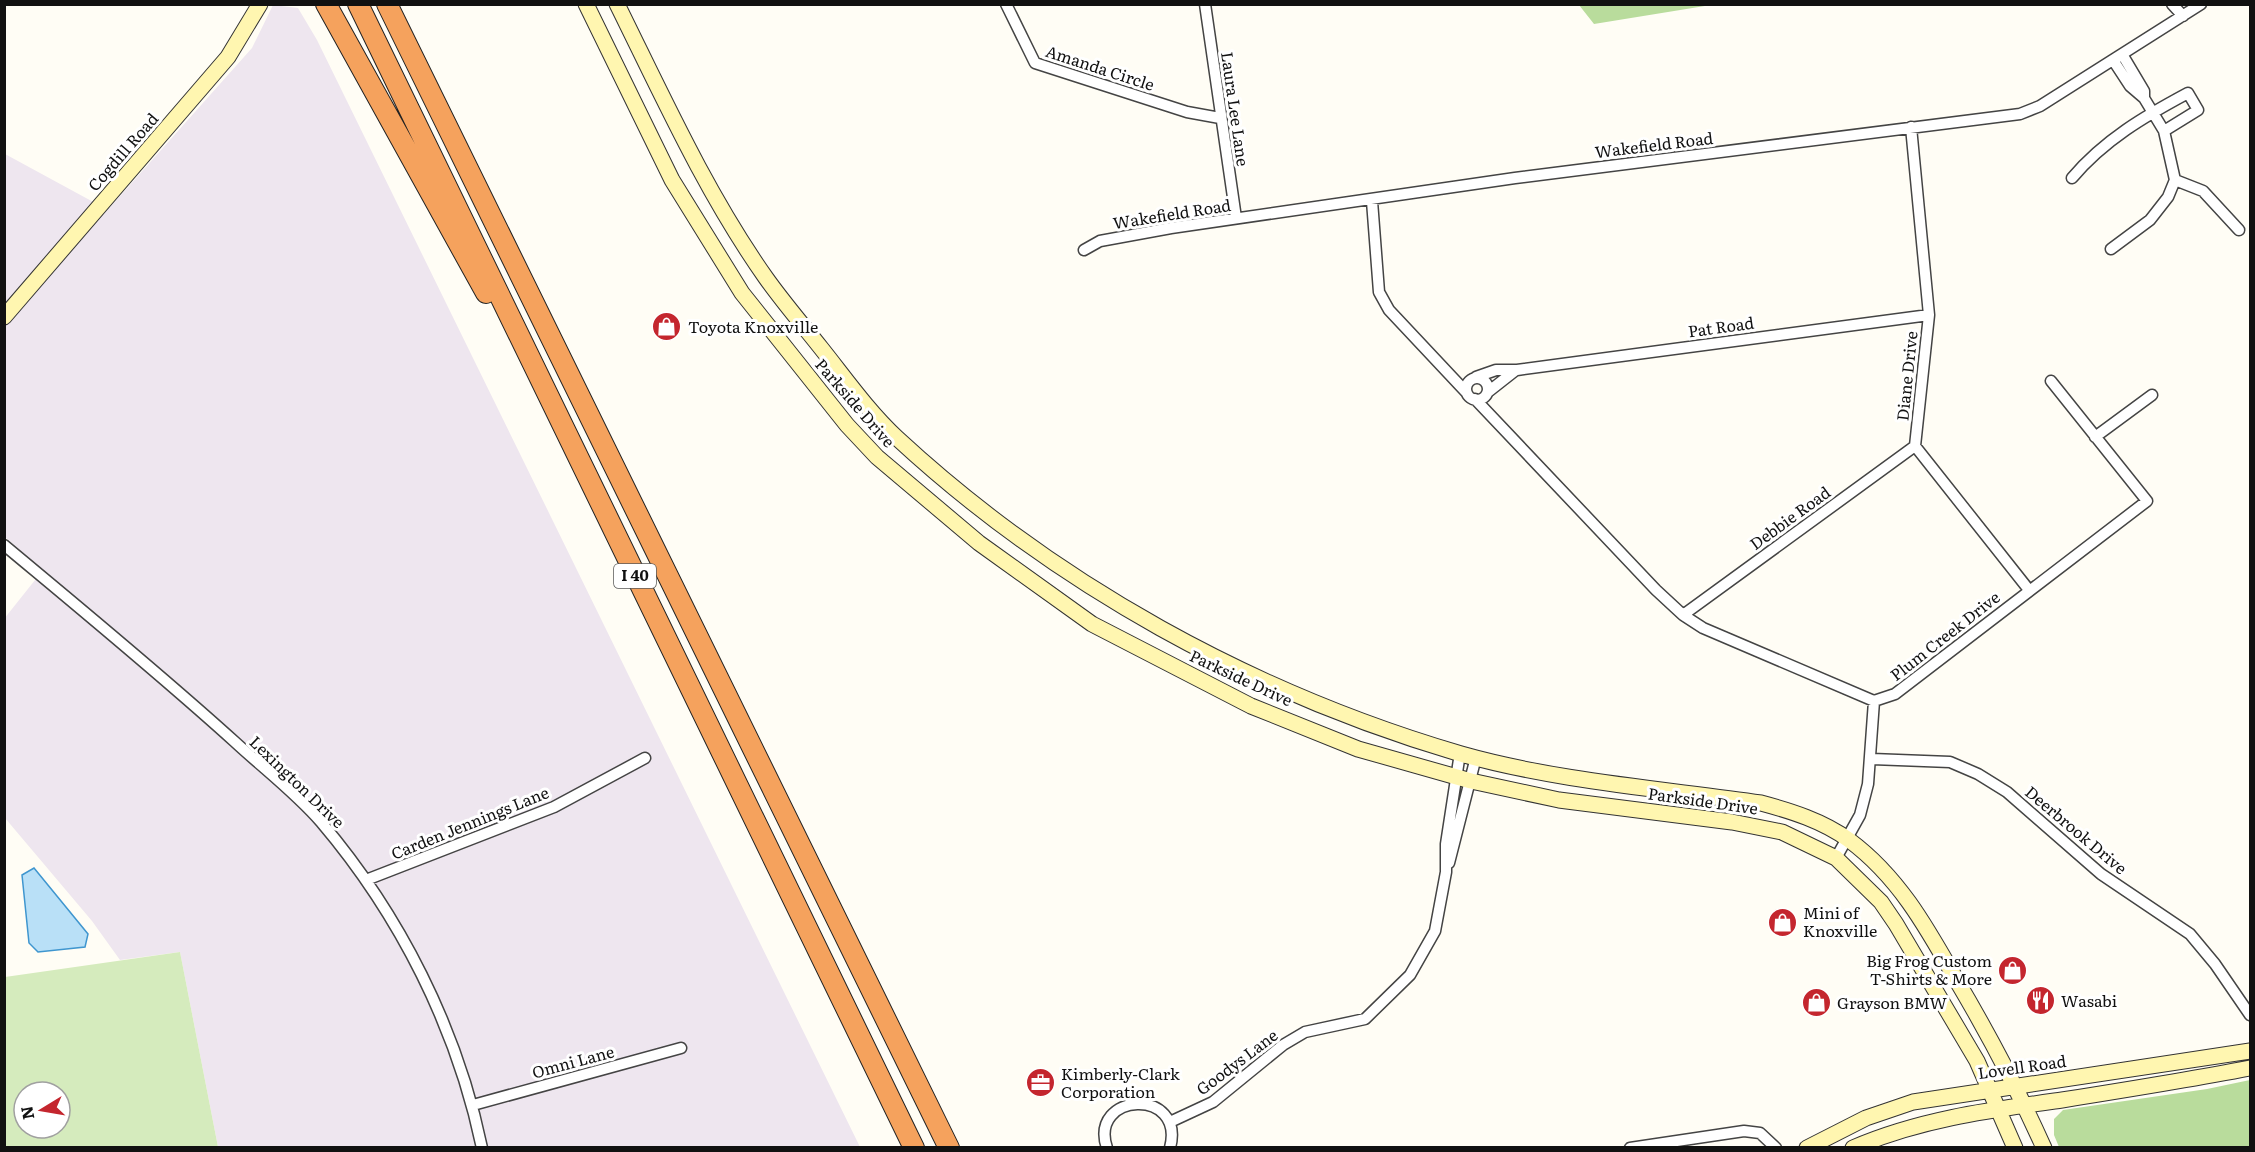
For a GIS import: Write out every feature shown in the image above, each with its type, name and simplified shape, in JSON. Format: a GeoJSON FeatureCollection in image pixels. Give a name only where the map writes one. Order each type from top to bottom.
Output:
{"type":"FeatureCollection","features":[{"type":"Feature","properties":{"kind":"highway"},"geometry":{"type":"LineString","coordinates":[[326,4],[588,479]]}},
{"type":"Feature","properties":{"kind":"highway","name":"I 40"},"geometry":{"type":"LineString","coordinates":[[358,4],[914,1148]]}},
{"type":"Feature","properties":{"kind":"highway","name":"I 40"},"geometry":{"type":"LineString","coordinates":[[387,4],[948,1145]]}},
{"type":"Feature","properties":{"kind":"street","name":"Cogdill Road"},"geometry":{"type":"LineString","coordinates":[[4,317],[228,57],[261,4]]}},
{"type":"Feature","properties":{"kind":"street","name":"Parkside Drive"},"geometry":{"type":"LineString","coordinates":[[586,4],[672,180],[742,293],[847,425],[877,458],[979,543],[1092,624],[1251,706],[1358,749],[1463,778],[1574,802],[1732,822],[1773,830],[1836,858],[1881,902],[1903,936],[1977,1061],[2015,1148]]}},
{"type":"Feature","properties":{"kind":"street","name":"Parkside Drive"},"geometry":{"type":"LineString","coordinates":[[617,4],[697,166],[765,277],[868,407],[896,437],[996,521],[1107,599],[1263,681],[1368,722],[1476,757],[1576,777],[1761,803],[1802,816],[1847,839],[1897,884],[1920,916],[2017,1087],[2043,1148]]}},
{"type":"Feature","properties":{"kind":"street","name":"Amanda Circle"},"geometry":{"type":"LineString","coordinates":[[1006,4],[1035,63],[1187,112],[1220,118]]}},
{"type":"Feature","properties":{"kind":"street","name":"Laura Lee Lane"},"geometry":{"type":"LineString","coordinates":[[1205,4],[1236,218]]}},
{"type":"Feature","properties":{"kind":"street"},"geometry":{"type":"LineString","coordinates":[[2172,4],[2183,16]]}},
{"type":"Feature","properties":{"kind":"street","name":"Wakefield Road"},"geometry":{"type":"LineString","coordinates":[[1084,250],[1100,241],[1236,218],[1372,201],[1515,178],[2020,114],[2040,106],[2201,4]]}},
{"type":"Feature","properties":{"kind":"street"},"geometry":{"type":"LineString","coordinates":[[2111,249],[2150,220],[2168,197],[2175,180],[2164,131],[2144,98],[2130,86],[2118,57]]}},
{"type":"Feature","properties":{"kind":"street"},"geometry":{"type":"LineString","coordinates":[[2072,178],[2090,156],[2153,112],[2188,93],[2198,110],[2164,131]]}},
{"type":"Feature","properties":{"kind":"street","name":"Diane Drive"},"geometry":{"type":"LineString","coordinates":[[1911,127],[1929,315],[1915,446],[2029,590]]}},
{"type":"Feature","properties":{"kind":"street"},"geometry":{"type":"LineString","coordinates":[[2175,180],[2203,191],[2239,230]]}},
{"type":"Feature","properties":{"kind":"street"},"geometry":{"type":"LineString","coordinates":[[1372,201],[1379,292],[1389,310],[1498,421],[1656,590],[1683,615],[1702,628],[1874,701],[1872,759],[1860,815],[1836,858]]}},
{"type":"Feature","properties":{"kind":"street","name":"Pat Road"},"geometry":{"type":"LineString","coordinates":[[1474,378],[1496,370],[1517,370],[1929,315]]}},
{"type":"Feature","properties":{"kind":"street","name":"Pat Road"},"geometry":{"type":"LineString","coordinates":[[1487,394],[1517,370]]}},
{"type":"Feature","properties":{"kind":"street"},"geometry":{"type":"LineString","coordinates":[[1449,371],[1485,381],[1487,394],[1498,421]]}},
{"type":"Feature","properties":{"kind":"street"},"geometry":{"type":"LineString","coordinates":[[1471,396],[1467,383],[1474,378]]}},
{"type":"Feature","properties":{"kind":"street","name":"Plum Creek Drive"},"geometry":{"type":"LineString","coordinates":[[1874,701],[1895,694],[2147,501],[2051,381]]}},
{"type":"Feature","properties":{"kind":"street"},"geometry":{"type":"LineString","coordinates":[[1471,396],[1487,394]]}},
{"type":"Feature","properties":{"kind":"street"},"geometry":{"type":"LineString","coordinates":[[2095,437],[2152,395]]}},
{"type":"Feature","properties":{"kind":"street","name":"Debbie Road"},"geometry":{"type":"LineString","coordinates":[[1683,615],[1915,446]]}},
{"type":"Feature","properties":{"kind":"street","name":"Lexington Drive"},"geometry":{"type":"LineString","coordinates":[[4,545],[176,688],[320,821],[366,880],[418,964],[473,1105],[482,1148]]}},
{"type":"Feature","properties":{"kind":"street","name":"Goodys Lane"},"geometry":{"type":"LineString","coordinates":[[1460,753],[1463,778]]}},
{"type":"Feature","properties":{"kind":"street","name":"Goodys Lane"},"geometry":{"type":"LineString","coordinates":[[1170,1122],[1213,1102],[1283,1045],[1305,1032],[1365,1019],[1410,975],[1435,931],[1446,872],[1446,844],[1463,778],[1476,757]]}},
{"type":"Feature","properties":{"kind":"street","name":"Carden Jennings Lane"},"geometry":{"type":"LineString","coordinates":[[366,880],[554,807],[645,758]]}},
{"type":"Feature","properties":{"kind":"street","name":"Deerbrook Drive"},"geometry":{"type":"LineString","coordinates":[[1872,759],[1950,762],[1978,774],[2007,792],[2101,874],[2190,934],[2215,964],[2250,1015]]}},
{"type":"Feature","properties":{"kind":"street"},"geometry":{"type":"LineString","coordinates":[[1903,936],[1920,916]]}},
{"type":"Feature","properties":{"kind":"street","name":"Omni Lane"},"geometry":{"type":"LineString","coordinates":[[473,1105],[681,1048]]}},
{"type":"Feature","properties":{"kind":"street","name":"Lovell Road"},"geometry":{"type":"LineString","coordinates":[[1807,1148],[1866,1118],[1913,1102],[2250,1051]]}},
{"type":"Feature","properties":{"kind":"street"},"geometry":{"type":"LineString","coordinates":[[1853,1148],[1936,1120],[2166,1085],[2250,1068]]}},
{"type":"Feature","properties":{"kind":"street"},"geometry":{"type":"LineString","coordinates":[[1107,1148],[1105,1131],[1108,1121],[1124,1106],[1145,1103],[1155,1107],[1170,1122],[1172,1134],[1170,1148]]}},
{"type":"Feature","properties":{"kind":"street"},"geometry":{"type":"LineString","coordinates":[[1630,1148],[1744,1131],[1760,1134],[1776,1148]]}},
{"type":"Feature","properties":{"kind":"shaded area"},"geometry":{"type":"Polygon","coordinates":[[[273,5],[298,8],[317,40],[860,1147],[218,1147],[180,952],[120,960],[92,921],[5,818],[4,619],[43,570],[5,537],[5,325],[252,48],[273,5]]]}},
{"type":"Feature","properties":{"kind":"shaded area"},"geometry":{"type":"Polygon","coordinates":[[[5,154],[97,204],[5,309],[5,154]]]}},
{"type":"Feature","properties":{"kind":"green space"},"geometry":{"type":"Polygon","coordinates":[[[1579,5],[1711,5],[1594,24],[1579,5]]]}},
{"type":"Feature","properties":{"kind":"green space"},"geometry":{"type":"Polygon","coordinates":[[[180,952],[218,1147],[5,1147],[5,977],[180,952]]]}},
{"type":"Feature","properties":{"kind":"green space"},"geometry":{"type":"Polygon","coordinates":[[[2250,1080],[2250,1147],[2059,1147],[2054,1135],[2054,1119],[2063,1110],[2207,1089],[2250,1080]]]}},
{"type":"Feature","properties":{"kind":"water"},"geometry":{"type":"Polygon","coordinates":[[[34,868],[88,934],[85,947],[38,952],[29,943],[22,875],[34,868]]]}},
{"type":"Feature","properties":{"kind":"place","name":"Toyota Knoxville"},"geometry":{"type":"Point","coordinates":[667,327]}},
{"type":"Feature","properties":{"kind":"place","name":"Mini of Knoxville"},"geometry":{"type":"Point","coordinates":[1782,922]}},
{"type":"Feature","properties":{"kind":"place","name":"Big Frog Custom T-Shirts & More"},"geometry":{"type":"Point","coordinates":[2013,970]}},
{"type":"Feature","properties":{"kind":"place","name":"Wasabi"},"geometry":{"type":"Point","coordinates":[2040,1001]}},
{"type":"Feature","properties":{"kind":"place","name":"Grayson BMW"},"geometry":{"type":"Point","coordinates":[1816,1003]}},
{"type":"Feature","properties":{"kind":"place","name":"Kimberly-Clark Corporation"},"geometry":{"type":"Point","coordinates":[1040,1083]}}]}
